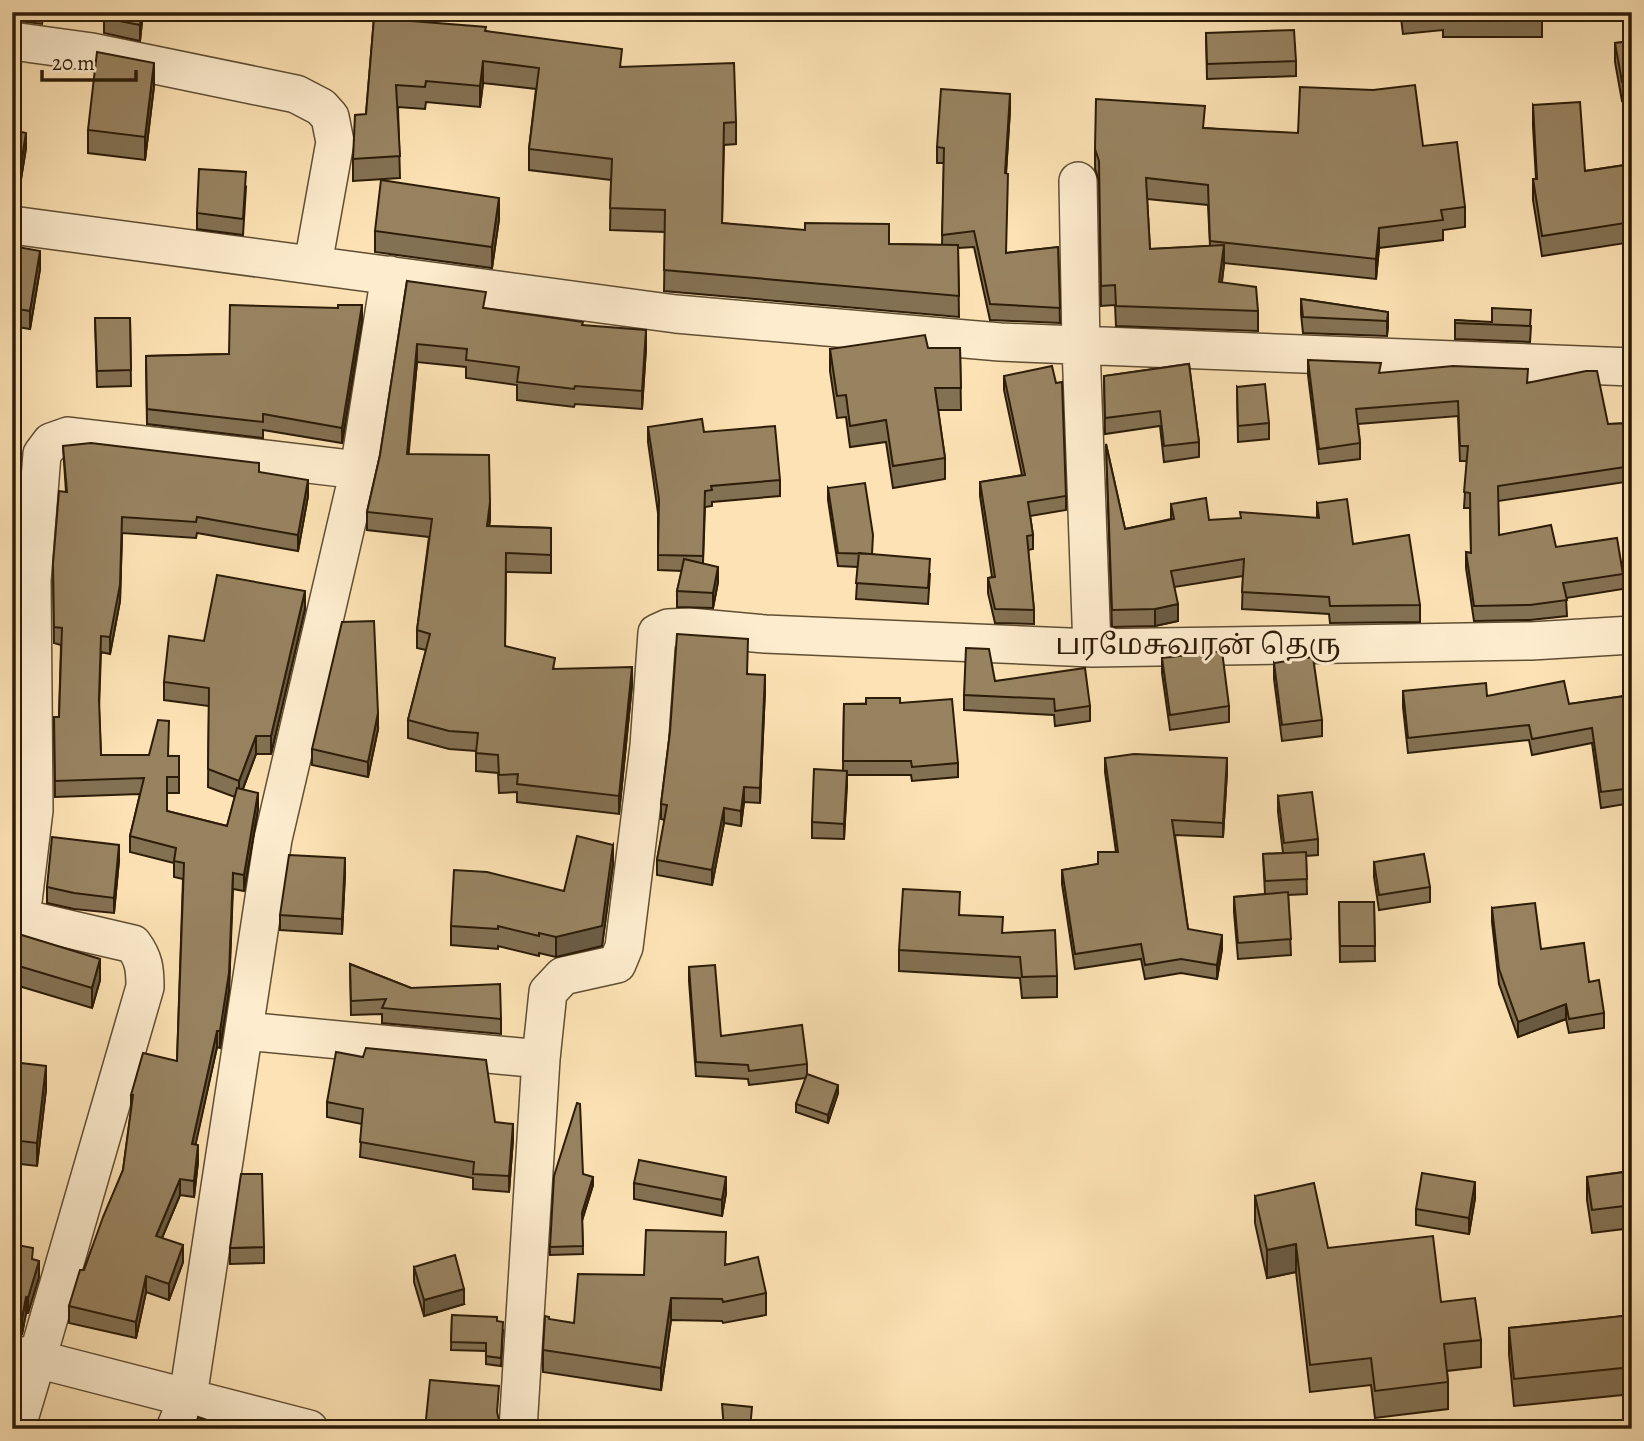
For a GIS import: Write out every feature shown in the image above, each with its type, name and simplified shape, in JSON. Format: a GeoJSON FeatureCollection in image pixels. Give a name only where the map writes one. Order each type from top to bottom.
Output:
{"type":"FeatureCollection","features":[{"type":"Feature","properties":{"kind":"street"},"geometry":{"type":"LineString","coordinates":[[12,41],[93,52],[296,94],[321,107],[330,117],[335,142],[313,264]]}},
{"type":"Feature","properties":{"kind":"street"},"geometry":{"type":"LineString","coordinates":[[1078,181],[1092,648]]}},
{"type":"Feature","properties":{"kind":"street"},"geometry":{"type":"LineString","coordinates":[[12,225],[653,312],[1000,342],[1632,367]]}},
{"type":"Feature","properties":{"kind":"street"},"geometry":{"type":"LineString","coordinates":[[181,1413],[273,839],[359,470],[390,275]]}},
{"type":"Feature","properties":{"kind":"street"},"geometry":{"type":"LineString","coordinates":[[16,1429],[25,1356],[145,987],[143,957],[133,944],[17,916],[34,810],[32,580],[42,454],[51,442],[68,436],[359,470]]}},
{"type":"Feature","properties":{"kind":"street","name":"பரமேசுவரன் தெரு"},"geometry":{"type":"LineString","coordinates":[[541,1059],[548,992],[563,976],[617,964],[624,947],[649,746],[657,633],[668,628],[1092,648],[1518,641],[1632,635]]}},
{"type":"Feature","properties":{"kind":"street"},"geometry":{"type":"LineString","coordinates":[[244,1031],[541,1059],[518,1429]]}},
{"type":"Feature","properties":{"kind":"street"},"geometry":{"type":"LineString","coordinates":[[25,1356],[181,1413],[309,1429]]}},
{"type":"Feature","properties":{"kind":"building"},"geometry":{"type":"Polygon","coordinates":[[[105,12],[142,12],[140,25],[104,18],[105,12]]]}},
{"type":"Feature","properties":{"kind":"building"},"geometry":{"type":"Polygon","coordinates":[[[1443,12],[1542,12],[1542,16],[1443,16],[1443,12]]]}},
{"type":"Feature","properties":{"kind":"building"},"geometry":{"type":"Polygon","coordinates":[[[374,18],[486,27],[485,31],[622,49],[620,67],[734,63],[736,122],[724,123],[722,223],[805,230],[805,223],[889,224],[889,244],[958,245],[959,296],[664,270],[665,210],[610,208],[612,159],[529,149],[539,68],[483,61],[480,86],[426,81],[425,87],[396,85],[400,156],[353,159],[355,115],[366,114],[374,18]]]}},
{"type":"Feature","properties":{"kind":"building"},"geometry":{"type":"Polygon","coordinates":[[[1294,30],[1296,61],[1207,64],[1206,33],[1294,30]]]}},
{"type":"Feature","properties":{"kind":"building"},"geometry":{"type":"Polygon","coordinates":[[[1632,41],[1632,81],[1622,82],[1615,43],[1632,41]]]}},
{"type":"Feature","properties":{"kind":"building"},"geometry":{"type":"Polygon","coordinates":[[[97,52],[154,63],[145,137],[88,130],[97,52]]]}},
{"type":"Feature","properties":{"kind":"building"},"geometry":{"type":"Polygon","coordinates":[[[1415,85],[1423,146],[1457,142],[1465,207],[1441,210],[1443,220],[1379,228],[1376,259],[1210,241],[1208,185],[1146,178],[1150,249],[1224,245],[1219,282],[1256,287],[1258,311],[1116,306],[1115,285],[1101,286],[1099,161],[1095,149],[1096,99],[1205,106],[1203,128],[1298,133],[1300,87],[1373,90],[1415,85]]]}},
{"type":"Feature","properties":{"kind":"building"},"geometry":{"type":"Polygon","coordinates":[[[941,89],[1010,94],[1005,173],[1008,174],[1006,253],[1058,247],[1060,308],[990,304],[974,231],[942,235],[944,148],[937,147],[941,89]]]}},
{"type":"Feature","properties":{"kind":"building"},"geometry":{"type":"Polygon","coordinates":[[[1580,102],[1585,171],[1632,164],[1632,222],[1542,236],[1533,179],[1537,179],[1533,105],[1580,102]]]}},
{"type":"Feature","properties":{"kind":"building"},"geometry":{"type":"Polygon","coordinates":[[[12,130],[26,133],[17,189],[12,189],[12,130]]]}},
{"type":"Feature","properties":{"kind":"building"},"geometry":{"type":"Polygon","coordinates":[[[199,169],[246,172],[243,219],[197,213],[199,169]]]}},
{"type":"Feature","properties":{"kind":"building"},"geometry":{"type":"Polygon","coordinates":[[[381,180],[499,198],[492,247],[375,231],[381,180]]]}},
{"type":"Feature","properties":{"kind":"building"},"geometry":{"type":"Polygon","coordinates":[[[12,246],[40,251],[30,311],[12,308],[12,246]]]}},
{"type":"Feature","properties":{"kind":"building"},"geometry":{"type":"Polygon","coordinates":[[[407,281],[486,292],[483,308],[583,322],[582,325],[646,330],[642,391],[575,386],[574,389],[517,382],[519,367],[466,360],[467,349],[417,344],[407,454],[489,455],[490,502],[487,526],[551,528],[551,555],[506,553],[505,646],[555,658],[553,669],[632,667],[619,796],[517,784],[518,774],[499,775],[498,755],[476,753],[478,733],[449,731],[408,720],[430,634],[417,630],[432,519],[367,512],[380,455],[407,281]]]}},
{"type":"Feature","properties":{"kind":"building"},"geometry":{"type":"Polygon","coordinates":[[[1301,299],[1388,312],[1387,321],[1303,317],[1301,299]]]}},
{"type":"Feature","properties":{"kind":"building"},"geometry":{"type":"Polygon","coordinates":[[[230,305],[338,308],[338,305],[362,305],[342,428],[263,414],[263,422],[147,409],[146,356],[229,354],[230,305]]]}},
{"type":"Feature","properties":{"kind":"building"},"geometry":{"type":"Polygon","coordinates":[[[1492,308],[1531,310],[1530,326],[1455,323],[1455,320],[1492,322],[1492,308]]]}},
{"type":"Feature","properties":{"kind":"building"},"geometry":{"type":"Polygon","coordinates":[[[95,318],[130,318],[131,370],[97,371],[95,318]]]}},
{"type":"Feature","properties":{"kind":"building"},"geometry":{"type":"Polygon","coordinates":[[[925,335],[928,348],[960,348],[961,388],[935,388],[945,458],[893,466],[886,420],[850,426],[846,395],[837,396],[830,349],[925,335]]]}},
{"type":"Feature","properties":{"kind":"building"},"geometry":{"type":"Polygon","coordinates":[[[1308,360],[1381,363],[1379,373],[1453,366],[1528,369],[1527,383],[1597,371],[1608,424],[1632,423],[1632,466],[1498,486],[1499,535],[1551,525],[1556,547],[1617,538],[1623,574],[1563,583],[1567,600],[1530,605],[1474,606],[1466,552],[1471,553],[1470,493],[1464,492],[1468,446],[1460,446],[1458,401],[1356,409],[1360,443],[1319,449],[1308,360]]]}},
{"type":"Feature","properties":{"kind":"building"},"geometry":{"type":"Polygon","coordinates":[[[1189,364],[1199,442],[1164,446],[1160,411],[1105,418],[1104,376],[1189,364]]]}},
{"type":"Feature","properties":{"kind":"building"},"geometry":{"type":"Polygon","coordinates":[[[1052,366],[1056,383],[1062,382],[1066,496],[1028,502],[1033,535],[1027,536],[1034,610],[995,609],[988,578],[995,577],[980,482],[1025,475],[1004,376],[1052,366]]]}},
{"type":"Feature","properties":{"kind":"building"},"geometry":{"type":"Polygon","coordinates":[[[1265,384],[1269,423],[1238,426],[1237,387],[1265,384]]]}},
{"type":"Feature","properties":{"kind":"building"},"geometry":{"type":"Polygon","coordinates":[[[702,419],[704,432],[775,426],[780,480],[711,486],[712,490],[705,491],[703,556],[658,555],[659,499],[648,427],[702,419]]]}},
{"type":"Feature","properties":{"kind":"building"},"geometry":{"type":"Polygon","coordinates":[[[91,443],[259,463],[259,472],[308,480],[298,535],[197,517],[196,522],[122,517],[120,585],[110,637],[101,636],[101,755],[149,755],[158,720],[169,721],[168,756],[179,756],[179,777],[167,777],[167,811],[227,826],[237,788],[258,793],[244,875],[233,873],[229,973],[220,1031],[217,1031],[192,1144],[198,1145],[194,1181],[180,1179],[156,1236],[183,1245],[169,1284],[146,1276],[136,1322],[69,1306],[80,1270],[84,1270],[123,1170],[131,1095],[143,1053],[177,1061],[184,863],[174,861],[176,848],[130,836],[144,778],[55,781],[54,717],[59,717],[62,628],[54,627],[53,564],[59,491],[67,492],[63,446],[91,443]]]}},
{"type":"Feature","properties":{"kind":"building"},"geometry":{"type":"Polygon","coordinates":[[[1106,444],[1125,529],[1174,519],[1171,504],[1206,498],[1209,520],[1241,518],[1240,512],[1319,518],[1317,503],[1347,499],[1353,544],[1409,535],[1420,605],[1330,606],[1329,597],[1242,592],[1244,559],[1171,571],[1178,604],[1155,609],[1112,610],[1106,444]]]}},
{"type":"Feature","properties":{"kind":"building"},"geometry":{"type":"Polygon","coordinates":[[[865,483],[873,535],[872,554],[838,553],[828,488],[865,483]]]}},
{"type":"Feature","properties":{"kind":"building"},"geometry":{"type":"Polygon","coordinates":[[[1632,541],[1632,591],[1624,542],[1632,541]]]}},
{"type":"Feature","properties":{"kind":"building"},"geometry":{"type":"Polygon","coordinates":[[[859,553],[930,559],[928,588],[856,583],[859,553]]]}},
{"type":"Feature","properties":{"kind":"building"},"geometry":{"type":"Polygon","coordinates":[[[684,559],[718,567],[713,593],[677,591],[684,559]]]}},
{"type":"Feature","properties":{"kind":"building"},"geometry":{"type":"Polygon","coordinates":[[[217,575],[305,591],[271,736],[256,736],[239,781],[208,769],[209,688],[164,682],[169,636],[204,641],[217,575]]]}},
{"type":"Feature","properties":{"kind":"building"},"geometry":{"type":"Polygon","coordinates":[[[374,621],[378,713],[368,762],[312,749],[342,622],[374,621]]]}},
{"type":"Feature","properties":{"kind":"building"},"geometry":{"type":"Polygon","coordinates":[[[677,634],[748,639],[747,674],[765,675],[760,788],[744,787],[741,811],[724,808],[712,870],[657,860],[667,805],[661,804],[670,732],[677,634]]]}},
{"type":"Feature","properties":{"kind":"building"},"geometry":{"type":"Polygon","coordinates":[[[966,648],[989,649],[995,681],[1085,668],[1090,706],[1055,711],[1054,699],[964,695],[966,648]]]}},
{"type":"Feature","properties":{"kind":"building"},"geometry":{"type":"Polygon","coordinates":[[[1222,651],[1229,706],[1170,715],[1162,658],[1222,651]]]}},
{"type":"Feature","properties":{"kind":"building"},"geometry":{"type":"Polygon","coordinates":[[[1313,657],[1322,720],[1282,725],[1274,663],[1313,657]]]}},
{"type":"Feature","properties":{"kind":"building"},"geometry":{"type":"Polygon","coordinates":[[[1564,681],[1569,704],[1632,695],[1632,788],[1601,792],[1592,728],[1532,739],[1529,725],[1408,738],[1403,691],[1486,683],[1487,696],[1564,681]]]}},
{"type":"Feature","properties":{"kind":"building"},"geometry":{"type":"Polygon","coordinates":[[[866,698],[900,698],[900,703],[952,699],[958,763],[912,767],[911,761],[843,761],[844,704],[866,704],[866,698]]]}},
{"type":"Feature","properties":{"kind":"building"},"geometry":{"type":"Polygon","coordinates":[[[1134,754],[1227,758],[1223,823],[1172,820],[1188,929],[1222,935],[1217,965],[1181,959],[1145,965],[1141,944],[1075,954],[1062,870],[1098,864],[1098,852],[1118,852],[1105,758],[1134,754]]]}},
{"type":"Feature","properties":{"kind":"building"},"geometry":{"type":"Polygon","coordinates":[[[814,769],[847,771],[844,824],[812,822],[814,769]]]}},
{"type":"Feature","properties":{"kind":"building"},"geometry":{"type":"Polygon","coordinates":[[[1312,792],[1318,839],[1284,843],[1278,796],[1312,792]]]}},
{"type":"Feature","properties":{"kind":"building"},"geometry":{"type":"Polygon","coordinates":[[[577,836],[613,845],[602,926],[556,937],[539,933],[539,936],[498,926],[498,929],[451,926],[454,870],[487,872],[564,891],[577,836]]]}},
{"type":"Feature","properties":{"kind":"building"},"geometry":{"type":"Polygon","coordinates":[[[52,837],[119,845],[114,898],[47,887],[52,837]]]}},
{"type":"Feature","properties":{"kind":"building"},"geometry":{"type":"Polygon","coordinates":[[[1306,852],[1307,879],[1265,881],[1263,854],[1306,852]]]}},
{"type":"Feature","properties":{"kind":"building"},"geometry":{"type":"Polygon","coordinates":[[[1424,854],[1430,887],[1379,895],[1374,862],[1424,854]]]}},
{"type":"Feature","properties":{"kind":"building"},"geometry":{"type":"Polygon","coordinates":[[[289,855],[345,858],[342,919],[280,915],[289,855]]]}},
{"type":"Feature","properties":{"kind":"building"},"geometry":{"type":"Polygon","coordinates":[[[903,889],[960,892],[959,915],[1003,917],[1002,933],[1055,930],[1057,976],[1022,977],[1020,957],[899,950],[903,889]]]}},
{"type":"Feature","properties":{"kind":"building"},"geometry":{"type":"Polygon","coordinates":[[[1288,892],[1291,939],[1238,943],[1234,897],[1288,892]]]}},
{"type":"Feature","properties":{"kind":"building"},"geometry":{"type":"Polygon","coordinates":[[[1339,902],[1374,902],[1375,946],[1340,946],[1339,902]]]}},
{"type":"Feature","properties":{"kind":"building"},"geometry":{"type":"Polygon","coordinates":[[[1535,903],[1541,949],[1584,943],[1589,982],[1599,980],[1604,1013],[1569,1019],[1566,1004],[1518,1022],[1499,969],[1492,908],[1535,903]]]}},
{"type":"Feature","properties":{"kind":"building"},"geometry":{"type":"Polygon","coordinates":[[[12,932],[100,959],[92,988],[12,964],[12,932]]]}},
{"type":"Feature","properties":{"kind":"building"},"geometry":{"type":"Polygon","coordinates":[[[350,964],[411,988],[500,984],[501,1019],[382,1008],[386,999],[351,1001],[350,964]]]}},
{"type":"Feature","properties":{"kind":"building"},"geometry":{"type":"Polygon","coordinates":[[[715,965],[721,1036],[802,1025],[807,1064],[749,1071],[748,1065],[696,1062],[689,967],[715,965]]]}},
{"type":"Feature","properties":{"kind":"building"},"geometry":{"type":"Polygon","coordinates":[[[366,1048],[486,1060],[495,1122],[513,1124],[509,1176],[473,1174],[474,1162],[360,1142],[363,1109],[327,1102],[336,1052],[363,1057],[366,1048]]]}},
{"type":"Feature","properties":{"kind":"building"},"geometry":{"type":"Polygon","coordinates":[[[12,1062],[46,1066],[37,1143],[12,1140],[12,1062]]]}},
{"type":"Feature","properties":{"kind":"building"},"geometry":{"type":"Polygon","coordinates":[[[807,1074],[838,1085],[828,1115],[796,1104],[807,1074]]]}},
{"type":"Feature","properties":{"kind":"building"},"geometry":{"type":"Polygon","coordinates":[[[577,1103],[580,1104],[583,1174],[593,1177],[582,1213],[583,1246],[550,1247],[554,1176],[577,1103]]]}},
{"type":"Feature","properties":{"kind":"building"},"geometry":{"type":"Polygon","coordinates":[[[639,1160],[726,1177],[722,1200],[634,1183],[639,1160]]]}},
{"type":"Feature","properties":{"kind":"building"},"geometry":{"type":"Polygon","coordinates":[[[1632,1171],[1632,1205],[1592,1210],[1587,1177],[1632,1171]]]}},
{"type":"Feature","properties":{"kind":"building"},"geometry":{"type":"Polygon","coordinates":[[[1422,1173],[1475,1182],[1469,1218],[1416,1209],[1422,1173]]]}},
{"type":"Feature","properties":{"kind":"building"},"geometry":{"type":"Polygon","coordinates":[[[241,1174],[262,1174],[264,1247],[230,1248],[241,1174]]]}},
{"type":"Feature","properties":{"kind":"building"},"geometry":{"type":"Polygon","coordinates":[[[1314,1183],[1328,1248],[1433,1236],[1441,1302],[1475,1298],[1481,1340],[1444,1344],[1448,1382],[1375,1391],[1371,1358],[1310,1365],[1296,1244],[1267,1250],[1255,1196],[1314,1183]]]}},
{"type":"Feature","properties":{"kind":"building"},"geometry":{"type":"Polygon","coordinates":[[[646,1230],[726,1232],[725,1265],[758,1257],[766,1293],[723,1302],[722,1299],[671,1298],[661,1368],[543,1350],[545,1316],[574,1323],[578,1274],[644,1275],[646,1230]]]}},
{"type":"Feature","properties":{"kind":"building"},"geometry":{"type":"Polygon","coordinates":[[[12,1244],[33,1248],[32,1259],[39,1261],[28,1298],[26,1297],[22,1319],[12,1319],[12,1244]]]}},
{"type":"Feature","properties":{"kind":"building"},"geometry":{"type":"Polygon","coordinates":[[[455,1255],[464,1289],[424,1300],[414,1267],[455,1255]]]}},
{"type":"Feature","properties":{"kind":"building"},"geometry":{"type":"Polygon","coordinates":[[[452,1315],[497,1317],[497,1321],[503,1322],[501,1358],[486,1356],[486,1343],[451,1342],[452,1315]]]}},
{"type":"Feature","properties":{"kind":"building"},"geometry":{"type":"Polygon","coordinates":[[[1632,1315],[1632,1367],[1514,1379],[1509,1328],[1632,1315]]]}},
{"type":"Feature","properties":{"kind":"building"},"geometry":{"type":"Polygon","coordinates":[[[430,1380],[499,1386],[499,1429],[425,1429],[430,1380]]]}},
{"type":"Feature","properties":{"kind":"building"},"geometry":{"type":"Polygon","coordinates":[[[722,1404],[752,1407],[750,1429],[724,1429],[722,1404]]]}},
{"type":"Feature","properties":{"kind":"building"},"geometry":{"type":"Polygon","coordinates":[[[198,1417],[234,1429],[195,1429],[198,1417]]]}}]}
